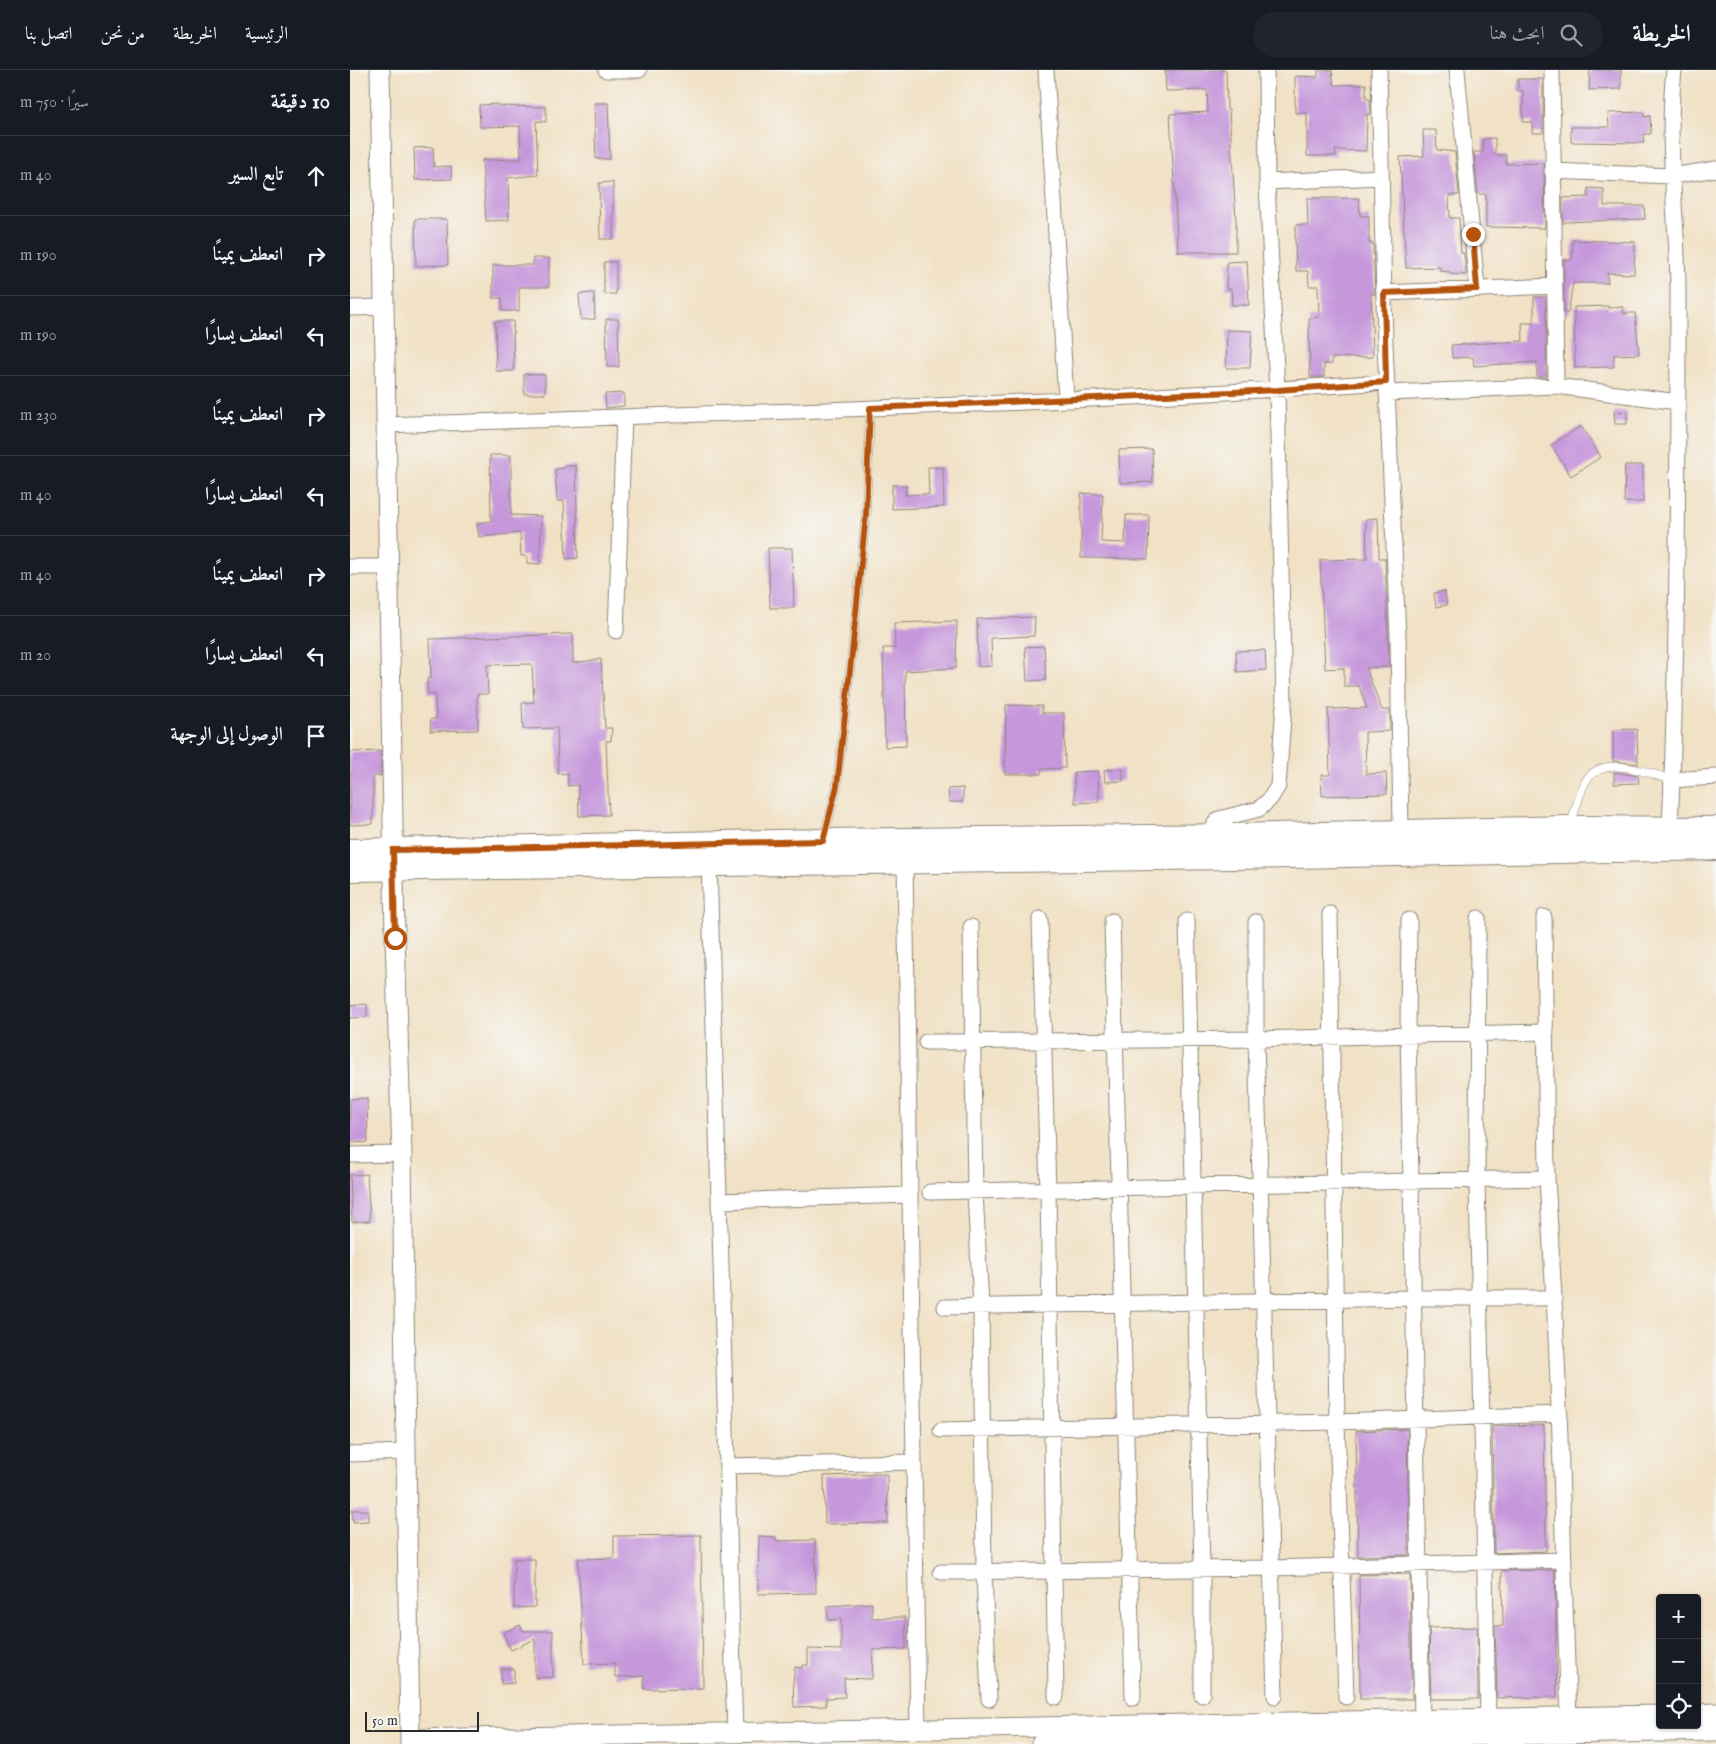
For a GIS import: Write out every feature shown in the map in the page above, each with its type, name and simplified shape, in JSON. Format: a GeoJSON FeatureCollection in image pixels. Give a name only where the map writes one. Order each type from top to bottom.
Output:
{"type":"FeatureCollection","features":[{"type":"Feature","properties":{"kind":"main road"},"geometry":{"type":"LineString","coordinates":[[350,851],[394,860],[709,863],[905,861],[1215,847],[1401,832],[1570,828],[1716,829]]}},
{"type":"Feature","properties":{"kind":"main road"},"geometry":{"type":"LineString","coordinates":[[350,869],[394,860],[823,841],[1215,847],[1716,848]]}},
{"type":"Feature","properties":{"kind":"street"},"geometry":{"type":"LineString","coordinates":[[380,70],[394,860],[402,1154],[407,1742],[918,1730],[1169,1733],[1423,1733],[1576,1739],[1716,1731]]}},
{"type":"Feature","properties":{"kind":"street"},"geometry":{"type":"LineString","coordinates":[[606,70],[639,70]]}},
{"type":"Feature","properties":{"kind":"street"},"geometry":{"type":"LineString","coordinates":[[1046,70],[1066,399]]}},
{"type":"Feature","properties":{"kind":"street"},"geometry":{"type":"LineString","coordinates":[[1215,847],[1215,824],[1219,819],[1259,810],[1270,799],[1278,786],[1284,705],[1278,390],[1267,182],[1266,70]]}},
{"type":"Feature","properties":{"kind":"street"},"geometry":{"type":"LineString","coordinates":[[1379,70],[1386,387],[1398,647],[1401,832]]}},
{"type":"Feature","properties":{"kind":"street"},"geometry":{"type":"LineString","coordinates":[[1457,70],[1477,289]]}},
{"type":"Feature","properties":{"kind":"street"},"geometry":{"type":"LineString","coordinates":[[1552,70],[1556,386]]}},
{"type":"Feature","properties":{"kind":"street"},"geometry":{"type":"LineString","coordinates":[[1670,828],[1678,402],[1678,285],[1672,176],[1671,94],[1674,70]]}},
{"type":"Feature","properties":{"kind":"street"},"geometry":{"type":"LineString","coordinates":[[1552,171],[1672,176],[1716,169]]}},
{"type":"Feature","properties":{"kind":"street"},"geometry":{"type":"LineString","coordinates":[[1267,182],[1381,178]]}},
{"type":"Feature","properties":{"kind":"street"},"geometry":{"type":"LineString","coordinates":[[1384,293],[1554,286]]}},
{"type":"Feature","properties":{"kind":"street"},"geometry":{"type":"LineString","coordinates":[[350,308],[385,306]]}},
{"type":"Feature","properties":{"kind":"street"},"geometry":{"type":"LineString","coordinates":[[387,425],[1386,387],[1556,386],[1678,402]]}},
{"type":"Feature","properties":{"kind":"street"},"geometry":{"type":"LineString","coordinates":[[616,630],[624,417]]}},
{"type":"Feature","properties":{"kind":"street"},"geometry":{"type":"LineString","coordinates":[[350,567],[390,567]]}},
{"type":"Feature","properties":{"kind":"street"},"geometry":{"type":"LineString","coordinates":[[1672,780],[1716,777]]}},
{"type":"Feature","properties":{"kind":"street"},"geometry":{"type":"LineString","coordinates":[[905,861],[918,1730]]}},
{"type":"Feature","properties":{"kind":"street"},"geometry":{"type":"LineString","coordinates":[[709,863],[735,1733]]}},
{"type":"Feature","properties":{"kind":"street"},"geometry":{"type":"LineString","coordinates":[[1330,914],[1333,1183],[1337,1301],[1337,1422],[1346,1697]]}},
{"type":"Feature","properties":{"kind":"street"},"geometry":{"type":"LineString","coordinates":[[1544,917],[1547,1178],[1560,1414],[1569,1716]]}},
{"type":"Feature","properties":{"kind":"street"},"geometry":{"type":"LineString","coordinates":[[1478,918],[1476,1035],[1477,1180],[1488,1719]]}},
{"type":"Feature","properties":{"kind":"street"},"geometry":{"type":"LineString","coordinates":[[1040,920],[1042,1042],[1048,1190],[1056,1697]]}},
{"type":"Feature","properties":{"kind":"street"},"geometry":{"type":"LineString","coordinates":[[1409,920],[1408,1034],[1423,1733]]}},
{"type":"Feature","properties":{"kind":"street"},"geometry":{"type":"LineString","coordinates":[[1112,921],[1132,1698]]}},
{"type":"Feature","properties":{"kind":"street"},"geometry":{"type":"LineString","coordinates":[[1187,921],[1197,1303],[1202,1569],[1202,1695]]}},
{"type":"Feature","properties":{"kind":"street"},"geometry":{"type":"LineString","coordinates":[[1256,922],[1256,1039],[1262,1184],[1275,1696]]}},
{"type":"Feature","properties":{"kind":"street"},"geometry":{"type":"LineString","coordinates":[[971,928],[975,1192],[980,1306],[984,1572],[989,1699]]}},
{"type":"Feature","properties":{"kind":"street"},"geometry":{"type":"LineString","coordinates":[[926,1042],[1114,1041],[1190,1038],[1256,1039],[1546,1032]]}},
{"type":"Feature","properties":{"kind":"street"},"geometry":{"type":"LineString","coordinates":[[350,1155],[402,1154]]}},
{"type":"Feature","properties":{"kind":"street"},"geometry":{"type":"LineString","coordinates":[[930,1192],[1547,1178]]}},
{"type":"Feature","properties":{"kind":"street"},"geometry":{"type":"LineString","coordinates":[[719,1201],[910,1195]]}},
{"type":"Feature","properties":{"kind":"street"},"geometry":{"type":"LineString","coordinates":[[944,1307],[1479,1297],[1554,1298]]}},
{"type":"Feature","properties":{"kind":"street"},"geometry":{"type":"LineString","coordinates":[[941,1430],[1337,1422],[1560,1414]]}},
{"type":"Feature","properties":{"kind":"street"},"geometry":{"type":"LineString","coordinates":[[350,1454],[406,1452]]}},
{"type":"Feature","properties":{"kind":"street"},"geometry":{"type":"LineString","coordinates":[[727,1466],[914,1462]]}},
{"type":"Feature","properties":{"kind":"street"},"geometry":{"type":"LineString","coordinates":[[941,1572],[1343,1567],[1486,1564],[1563,1560]]}},
{"type":"Feature","properties":{"kind":"street"},"geometry":{"type":"LineString","coordinates":[[1701,1714],[1716,1714]]}},
{"type":"Feature","properties":{"kind":"street"},"geometry":{"type":"LineString","coordinates":[[1041,1744],[1079,1744],[1169,1733],[1253,1741],[1423,1733],[1488,1719],[1656,1715]]}},
{"type":"Feature","properties":{"kind":"lane"},"geometry":{"type":"LineString","coordinates":[[823,841],[837,786],[850,671],[866,514],[870,408]]}},
{"type":"Feature","properties":{"kind":"lane"},"geometry":{"type":"LineString","coordinates":[[1570,828],[1586,780],[1599,769],[1622,766],[1672,780]]}},
{"type":"Feature","properties":{"kind":"building"},"geometry":{"type":"Polygon","coordinates":[[[1165,70],[1226,70],[1227,110],[1229,110],[1236,219],[1236,252],[1178,252],[1170,114],[1208,112],[1207,90],[1166,91],[1165,70]]]}},
{"type":"Feature","properties":{"kind":"building"},"geometry":{"type":"Polygon","coordinates":[[[1318,70],[1332,70],[1334,85],[1366,84],[1366,99],[1370,99],[1371,114],[1367,114],[1366,151],[1335,150],[1336,156],[1307,156],[1307,113],[1295,113],[1295,76],[1318,77],[1318,70]]]}},
{"type":"Feature","properties":{"kind":"building"},"geometry":{"type":"Polygon","coordinates":[[[1590,70],[1621,70],[1621,89],[1589,90],[1590,70]]]}},
{"type":"Feature","properties":{"kind":"building"},"geometry":{"type":"Polygon","coordinates":[[[1518,79],[1543,79],[1543,133],[1532,133],[1532,122],[1523,122],[1523,91],[1518,91],[1518,79]]]}},
{"type":"Feature","properties":{"kind":"building"},"geometry":{"type":"Polygon","coordinates":[[[594,103],[608,103],[610,159],[596,159],[594,103]]]}},
{"type":"Feature","properties":{"kind":"building"},"geometry":{"type":"Polygon","coordinates":[[[498,104],[498,106],[546,107],[546,122],[536,121],[538,175],[508,178],[509,220],[486,221],[482,160],[521,159],[520,126],[480,127],[479,105],[498,104]]]}},
{"type":"Feature","properties":{"kind":"building"},"geometry":{"type":"Polygon","coordinates":[[[1643,112],[1644,117],[1650,116],[1651,134],[1643,134],[1644,143],[1571,142],[1571,127],[1609,127],[1608,113],[1643,112]]]}},
{"type":"Feature","properties":{"kind":"building"},"geometry":{"type":"Polygon","coordinates":[[[1423,130],[1436,130],[1437,150],[1455,152],[1459,195],[1449,195],[1450,218],[1459,218],[1461,253],[1464,253],[1466,275],[1440,271],[1440,267],[1406,268],[1400,157],[1424,156],[1423,130]]]}},
{"type":"Feature","properties":{"kind":"building"},"geometry":{"type":"Polygon","coordinates":[[[1495,138],[1495,155],[1506,155],[1506,164],[1544,163],[1545,228],[1486,227],[1486,196],[1485,194],[1478,194],[1474,152],[1483,152],[1483,139],[1495,138]]]}},
{"type":"Feature","properties":{"kind":"building"},"geometry":{"type":"Polygon","coordinates":[[[433,147],[434,167],[451,166],[452,179],[415,180],[414,148],[433,147]]]}},
{"type":"Feature","properties":{"kind":"building"},"geometry":{"type":"Polygon","coordinates":[[[613,182],[613,239],[600,239],[599,183],[613,182]]]}},
{"type":"Feature","properties":{"kind":"building"},"geometry":{"type":"Polygon","coordinates":[[[1588,188],[1604,189],[1604,206],[1644,206],[1645,219],[1565,222],[1563,224],[1563,198],[1588,197],[1588,188]]]}},
{"type":"Feature","properties":{"kind":"building"},"geometry":{"type":"Polygon","coordinates":[[[1307,198],[1359,198],[1360,216],[1369,216],[1369,243],[1373,243],[1375,294],[1371,294],[1373,357],[1332,358],[1332,364],[1324,364],[1324,377],[1310,377],[1309,318],[1319,317],[1318,286],[1309,286],[1308,271],[1296,271],[1296,225],[1308,225],[1307,198]]]}},
{"type":"Feature","properties":{"kind":"building"},"geometry":{"type":"Polygon","coordinates":[[[415,219],[447,219],[448,265],[416,266],[415,219]]]}},
{"type":"Feature","properties":{"kind":"building"},"geometry":{"type":"Polygon","coordinates":[[[1573,240],[1635,242],[1634,274],[1607,273],[1608,283],[1573,283],[1568,313],[1564,313],[1564,260],[1572,260],[1573,240]]]}},
{"type":"Feature","properties":{"kind":"building"},"geometry":{"type":"Polygon","coordinates":[[[533,258],[549,258],[549,287],[519,287],[519,311],[502,311],[502,298],[493,298],[493,265],[533,265],[533,258]]]}},
{"type":"Feature","properties":{"kind":"building"},"geometry":{"type":"Polygon","coordinates":[[[1247,261],[1249,305],[1232,305],[1231,289],[1226,289],[1227,262],[1247,261]]]}},
{"type":"Feature","properties":{"kind":"building"},"geometry":{"type":"Polygon","coordinates":[[[604,262],[616,262],[616,294],[604,294],[604,262]]]}},
{"type":"Feature","properties":{"kind":"building"},"geometry":{"type":"Polygon","coordinates":[[[594,293],[595,319],[581,320],[579,294],[594,293]]]}},
{"type":"Feature","properties":{"kind":"building"},"geometry":{"type":"Polygon","coordinates":[[[1534,297],[1546,297],[1546,377],[1537,377],[1537,362],[1474,366],[1473,357],[1452,358],[1451,345],[1523,341],[1522,323],[1534,323],[1534,297]]]}},
{"type":"Feature","properties":{"kind":"building"},"geometry":{"type":"Polygon","coordinates":[[[1608,306],[1608,308],[1623,307],[1623,313],[1635,313],[1639,354],[1614,355],[1614,367],[1575,368],[1574,307],[1608,306]]]}},
{"type":"Feature","properties":{"kind":"building"},"geometry":{"type":"Polygon","coordinates":[[[606,319],[618,319],[619,367],[607,367],[606,319]]]}},
{"type":"Feature","properties":{"kind":"building"},"geometry":{"type":"Polygon","coordinates":[[[495,321],[513,321],[514,371],[496,371],[495,321]]]}},
{"type":"Feature","properties":{"kind":"building"},"geometry":{"type":"Polygon","coordinates":[[[1227,330],[1252,331],[1250,368],[1226,368],[1227,330]]]}},
{"type":"Feature","properties":{"kind":"building"},"geometry":{"type":"Polygon","coordinates":[[[524,374],[545,375],[545,394],[524,394],[524,374]]]}},
{"type":"Feature","properties":{"kind":"building"},"geometry":{"type":"Polygon","coordinates":[[[624,393],[624,406],[606,408],[605,394],[624,393]]]}},
{"type":"Feature","properties":{"kind":"building"},"geometry":{"type":"Polygon","coordinates":[[[1627,411],[1627,424],[1615,424],[1614,412],[1627,411]]]}},
{"type":"Feature","properties":{"kind":"building"},"geometry":{"type":"Polygon","coordinates":[[[1581,426],[1601,457],[1571,476],[1551,445],[1581,426]]]}},
{"type":"Feature","properties":{"kind":"building"},"geometry":{"type":"Polygon","coordinates":[[[1152,449],[1153,482],[1120,483],[1119,450],[1152,449]]]}},
{"type":"Feature","properties":{"kind":"building"},"geometry":{"type":"Polygon","coordinates":[[[490,455],[511,455],[511,515],[541,516],[540,564],[527,563],[527,556],[521,556],[520,533],[479,537],[477,523],[491,521],[490,455]]]}},
{"type":"Feature","properties":{"kind":"building"},"geometry":{"type":"Polygon","coordinates":[[[1625,465],[1643,465],[1643,502],[1624,502],[1625,465]]]}},
{"type":"Feature","properties":{"kind":"building"},"geometry":{"type":"Polygon","coordinates":[[[564,466],[576,466],[578,558],[566,559],[564,501],[557,501],[555,469],[564,468],[564,466]]]}},
{"type":"Feature","properties":{"kind":"building"},"geometry":{"type":"Polygon","coordinates":[[[928,467],[943,467],[944,507],[892,509],[892,485],[906,486],[905,495],[929,494],[928,467]]]}},
{"type":"Feature","properties":{"kind":"building"},"geometry":{"type":"Polygon","coordinates":[[[1081,493],[1103,494],[1101,542],[1125,543],[1126,515],[1149,515],[1148,559],[1081,558],[1081,493]]]}},
{"type":"Feature","properties":{"kind":"building"},"geometry":{"type":"Polygon","coordinates":[[[1378,518],[1379,558],[1385,558],[1389,667],[1366,668],[1382,710],[1390,710],[1390,731],[1365,732],[1366,774],[1386,773],[1387,794],[1322,796],[1321,775],[1330,775],[1328,709],[1367,708],[1359,686],[1344,686],[1344,668],[1325,669],[1320,560],[1367,559],[1366,519],[1378,518]]]}},
{"type":"Feature","properties":{"kind":"building"},"geometry":{"type":"Polygon","coordinates":[[[768,548],[792,548],[794,608],[770,608],[768,548]]]}},
{"type":"Feature","properties":{"kind":"building"},"geometry":{"type":"Polygon","coordinates":[[[1445,591],[1447,605],[1436,607],[1434,593],[1445,591]]]}},
{"type":"Feature","properties":{"kind":"building"},"geometry":{"type":"Polygon","coordinates":[[[1035,617],[1034,636],[991,638],[992,666],[978,667],[977,619],[1035,617]]]}},
{"type":"Feature","properties":{"kind":"building"},"geometry":{"type":"Polygon","coordinates":[[[957,621],[956,668],[905,671],[906,746],[885,747],[883,648],[895,648],[894,623],[957,621]]]}},
{"type":"Feature","properties":{"kind":"building"},"geometry":{"type":"Polygon","coordinates":[[[573,634],[573,663],[601,659],[605,728],[612,728],[611,741],[606,741],[609,815],[579,816],[578,785],[568,786],[568,773],[558,774],[557,728],[523,729],[522,703],[534,702],[532,664],[487,665],[488,694],[477,694],[478,730],[430,731],[431,719],[436,719],[435,694],[428,694],[427,678],[431,678],[430,639],[573,634]]]}},
{"type":"Feature","properties":{"kind":"building"},"geometry":{"type":"Polygon","coordinates":[[[1044,646],[1046,680],[1027,681],[1025,647],[1044,646]]]}},
{"type":"Feature","properties":{"kind":"building"},"geometry":{"type":"Polygon","coordinates":[[[1265,650],[1266,670],[1237,672],[1236,651],[1265,650]]]}},
{"type":"Feature","properties":{"kind":"building"},"geometry":{"type":"Polygon","coordinates":[[[1006,705],[1042,706],[1042,713],[1064,713],[1065,768],[1041,769],[1041,774],[1005,774],[1006,705]]]}},
{"type":"Feature","properties":{"kind":"building"},"geometry":{"type":"Polygon","coordinates":[[[1637,729],[1638,764],[1613,761],[1613,730],[1637,729]]]}},
{"type":"Feature","properties":{"kind":"building"},"geometry":{"type":"Polygon","coordinates":[[[381,751],[381,776],[373,776],[373,824],[350,825],[350,752],[381,751]]]}},
{"type":"Feature","properties":{"kind":"building"},"geometry":{"type":"Polygon","coordinates":[[[1123,769],[1123,781],[1105,782],[1104,770],[1123,769]]]}},
{"type":"Feature","properties":{"kind":"building"},"geometry":{"type":"Polygon","coordinates":[[[1098,771],[1099,802],[1075,803],[1074,772],[1098,771]]]}},
{"type":"Feature","properties":{"kind":"building"},"geometry":{"type":"Polygon","coordinates":[[[1614,772],[1638,776],[1639,783],[1614,784],[1614,772]]]}},
{"type":"Feature","properties":{"kind":"building"},"geometry":{"type":"Polygon","coordinates":[[[963,788],[963,802],[949,802],[948,789],[963,788]]]}},
{"type":"Feature","properties":{"kind":"building"},"geometry":{"type":"Polygon","coordinates":[[[367,1004],[367,1017],[350,1018],[350,1005],[367,1004]]]}},
{"type":"Feature","properties":{"kind":"building"},"geometry":{"type":"Polygon","coordinates":[[[367,1098],[368,1142],[350,1143],[350,1099],[367,1098]]]}},
{"type":"Feature","properties":{"kind":"building"},"geometry":{"type":"Polygon","coordinates":[[[367,1174],[370,1221],[352,1222],[350,1175],[367,1174]]]}},
{"type":"Feature","properties":{"kind":"building"},"geometry":{"type":"Polygon","coordinates":[[[1544,1425],[1546,1551],[1494,1553],[1492,1426],[1544,1425]]]}},
{"type":"Feature","properties":{"kind":"building"},"geometry":{"type":"Polygon","coordinates":[[[1407,1429],[1409,1555],[1358,1556],[1356,1431],[1407,1429]]]}},
{"type":"Feature","properties":{"kind":"building"},"geometry":{"type":"Polygon","coordinates":[[[887,1474],[888,1523],[825,1524],[824,1476],[887,1474]]]}},
{"type":"Feature","properties":{"kind":"building"},"geometry":{"type":"Polygon","coordinates":[[[352,1510],[368,1510],[368,1521],[353,1522],[352,1510]]]}},
{"type":"Feature","properties":{"kind":"building"},"geometry":{"type":"Polygon","coordinates":[[[701,1535],[703,1688],[644,1689],[644,1676],[615,1677],[615,1663],[584,1664],[578,1559],[614,1558],[614,1536],[701,1535]]]}},
{"type":"Feature","properties":{"kind":"building"},"geometry":{"type":"Polygon","coordinates":[[[759,1536],[776,1537],[776,1541],[815,1540],[816,1593],[758,1594],[759,1536]]]}},
{"type":"Feature","properties":{"kind":"building"},"geometry":{"type":"Polygon","coordinates":[[[514,1559],[535,1559],[535,1607],[514,1608],[514,1559]]]}},
{"type":"Feature","properties":{"kind":"building"},"geometry":{"type":"Polygon","coordinates":[[[1555,1570],[1557,1697],[1497,1698],[1495,1626],[1503,1626],[1502,1571],[1555,1570]]]}},
{"type":"Feature","properties":{"kind":"building"},"geometry":{"type":"Polygon","coordinates":[[[1410,1574],[1412,1699],[1360,1699],[1359,1575],[1410,1574]]]}},
{"type":"Feature","properties":{"kind":"building"},"geometry":{"type":"Polygon","coordinates":[[[872,1603],[872,1618],[905,1617],[906,1649],[873,1650],[872,1679],[844,1678],[845,1697],[826,1698],[826,1706],[794,1707],[793,1682],[795,1667],[803,1668],[803,1665],[808,1665],[808,1649],[841,1650],[841,1619],[828,1620],[827,1606],[872,1603]]]}},
{"type":"Feature","properties":{"kind":"building"},"geometry":{"type":"Polygon","coordinates":[[[520,1625],[523,1631],[553,1631],[553,1677],[535,1678],[535,1639],[511,1650],[503,1633],[520,1625]]]}},
{"type":"Feature","properties":{"kind":"building"},"geometry":{"type":"Polygon","coordinates":[[[1477,1627],[1478,1699],[1431,1699],[1429,1628],[1477,1627]]]}},
{"type":"Feature","properties":{"kind":"building"},"geometry":{"type":"Polygon","coordinates":[[[501,1669],[514,1669],[514,1683],[501,1684],[501,1669]]]}},
{"type":"Feature","properties":{"kind":"route"},"geometry":{"type":"LineString","coordinates":[[395,938],[393,850],[707,845],[823,841],[837,786],[851,662],[866,514],[870,408],[1278,390],[1386,382],[1384,293],[1477,289],[1473,234]]}}]}
